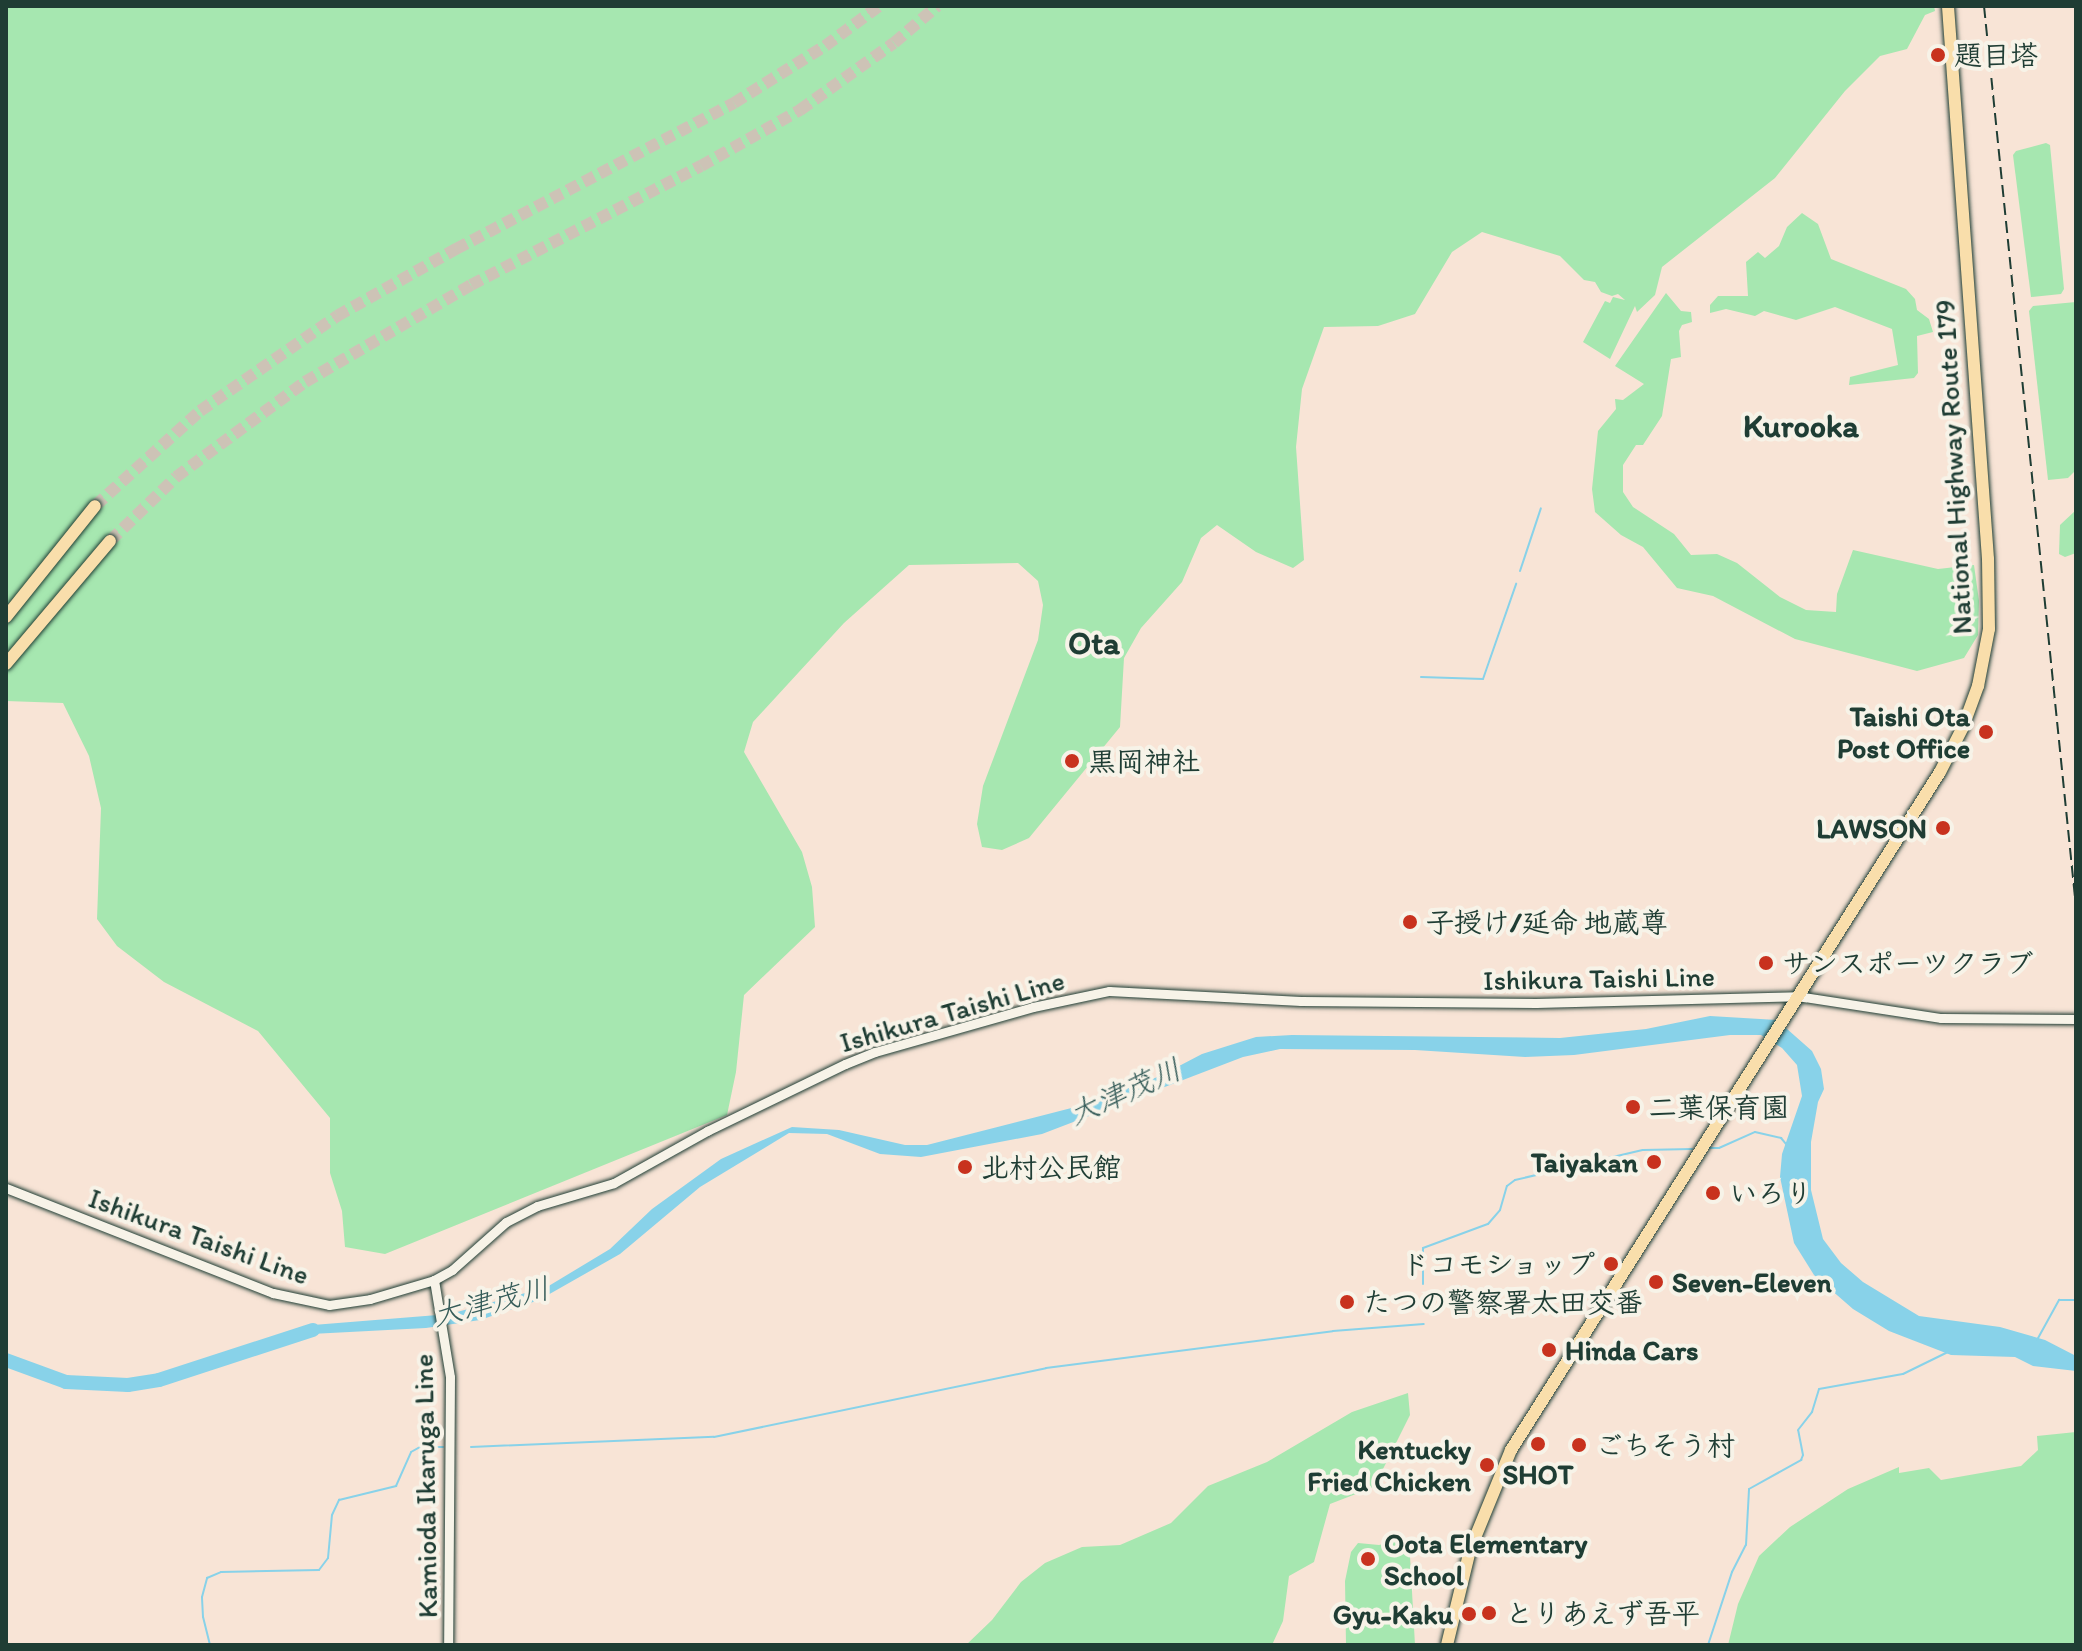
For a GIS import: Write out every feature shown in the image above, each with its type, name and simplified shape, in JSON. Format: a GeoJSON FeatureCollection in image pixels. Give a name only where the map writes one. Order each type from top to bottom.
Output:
{"type":"FeatureCollection","features":[{"type":"Feature","properties":{"kind":"highway","name":"National Highway Route 179"},"geometry":{"type":"LineString","coordinates":[[1447,1645],[1470,1550],[1511,1450],[1953,748],[1978,686],[1987,641],[1988,559],[1948,6]]}},
{"type":"Feature","properties":{"kind":"highway"},"geometry":{"type":"LineString","coordinates":[[6,617],[95,506]]}},
{"type":"Feature","properties":{"kind":"highway"},"geometry":{"type":"LineString","coordinates":[[6,664],[110,541]]}},
{"type":"Feature","properties":{"kind":"main road","name":"Ishikura Taishi Line"},"geometry":{"type":"LineString","coordinates":[[6,1188],[273,1293],[329,1305],[370,1299],[434,1280],[452,1270],[506,1222],[526,1211],[614,1183],[707,1131],[845,1064],[875,1052],[1078,997],[1135,991],[1301,1001],[1536,1003],[1797,996],[1941,1018],[2076,1019]]}},
{"type":"Feature","properties":{"kind":"main road","name":"Kamioda Ikaruga Line"},"geometry":{"type":"LineString","coordinates":[[434,1280],[444,1331],[451,1420],[447,1475],[448,1645]]}},
{"type":"Feature","properties":{"kind":"green space"},"geometry":{"type":"Polygon","coordinates":[[[6,6],[1934,6],[1935,11],[1925,15],[1907,49],[1880,56],[1845,91],[1775,178],[1662,267],[1655,295],[1637,312],[1635,306],[1610,359],[1583,342],[1605,301],[1610,303],[1613,297],[1625,300],[1618,294],[1612,296],[1601,292],[1595,282],[1584,280],[1560,256],[1482,232],[1452,252],[1415,314],[1378,326],[1324,327],[1302,389],[1296,447],[1304,560],[1293,568],[1256,552],[1217,525],[1201,538],[1182,582],[1141,628],[1124,658],[1120,727],[1029,838],[1002,850],[982,847],[977,824],[983,786],[1038,640],[1043,605],[1038,581],[1018,563],[909,565],[844,623],[753,722],[744,752],[802,852],[812,887],[815,927],[744,995],[736,1072],[727,1115],[385,1254],[345,1247],[342,1211],[330,1173],[330,1118],[258,1031],[164,982],[117,946],[97,919],[101,808],[89,756],[63,703],[6,701],[6,6]]]}},
{"type":"Feature","properties":{"kind":"green space"},"geometry":{"type":"Polygon","coordinates":[[[2046,143],[2050,145],[2064,289],[2061,294],[2031,297],[2013,155],[2016,151],[2046,143]]]}},
{"type":"Feature","properties":{"kind":"green space"},"geometry":{"type":"Polygon","coordinates":[[[1802,213],[1818,224],[1831,259],[1906,289],[1915,299],[1917,310],[1929,319],[1933,332],[1917,336],[1918,373],[1914,378],[1849,385],[1850,377],[1898,365],[1892,329],[1835,307],[1796,320],[1764,311],[1755,316],[1726,309],[1710,313],[1710,305],[1718,296],[1748,296],[1746,262],[1758,252],[1765,258],[1779,246],[1787,227],[1802,213]]]}},
{"type":"Feature","properties":{"kind":"green space"},"geometry":{"type":"Polygon","coordinates":[[[1666,293],[1681,311],[1691,312],[1692,322],[1682,325],[1679,331],[1681,357],[1671,359],[1662,416],[1643,445],[1636,445],[1623,465],[1623,492],[1633,507],[1674,534],[1691,555],[1717,554],[1737,563],[1780,597],[1806,610],[1836,612],[1837,594],[1853,550],[1938,569],[1974,565],[1979,601],[1978,635],[1964,658],[1917,671],[1795,639],[1713,596],[1677,588],[1643,547],[1621,535],[1595,512],[1592,489],[1598,431],[1616,409],[1615,399],[1623,400],[1644,384],[1615,366],[1666,293]]]}},
{"type":"Feature","properties":{"kind":"green space"},"geometry":{"type":"Polygon","coordinates":[[[2076,302],[2076,470],[2068,478],[2048,480],[2029,311],[2033,306],[2076,302]]]}},
{"type":"Feature","properties":{"kind":"green space"},"geometry":{"type":"Polygon","coordinates":[[[2076,510],[2076,553],[2065,557],[2059,554],[2060,525],[2076,510]]]}},
{"type":"Feature","properties":{"kind":"green space"},"geometry":{"type":"Polygon","coordinates":[[[1408,1393],[1410,1415],[1374,1487],[1330,1504],[1314,1562],[1289,1576],[1283,1621],[1272,1645],[966,1645],[992,1620],[1021,1582],[1045,1563],[1082,1547],[1120,1545],[1171,1523],[1208,1486],[1267,1462],[1352,1412],[1408,1393]]]}},
{"type":"Feature","properties":{"kind":"green space"},"geometry":{"type":"Polygon","coordinates":[[[2076,1432],[2076,1645],[1728,1645],[1738,1604],[1759,1556],[1790,1527],[1848,1489],[1899,1467],[1899,1473],[1929,1468],[1941,1480],[2021,1466],[2038,1450],[2037,1436],[2076,1432]]]}},
{"type":"Feature","properties":{"kind":"green space"},"geometry":{"type":"Polygon","coordinates":[[[1409,1538],[1415,1645],[1346,1645],[1345,1581],[1351,1552],[1358,1543],[1379,1545],[1409,1538]]]}},
{"type":"Feature","properties":{"kind":"water"},"geometry":{"type":"Polygon","coordinates":[[[1710,1016],[1777,1020],[1812,1051],[1821,1069],[1824,1089],[1818,1102],[1811,1142],[1811,1190],[1823,1239],[1841,1263],[1863,1282],[1919,1316],[2000,1327],[2045,1340],[2076,1356],[2076,1371],[2033,1366],[2015,1357],[1951,1355],[1889,1331],[1853,1309],[1814,1275],[1794,1243],[1780,1177],[1782,1154],[1802,1096],[1797,1065],[1782,1048],[1761,1035],[1730,1035],[1574,1055],[1525,1057],[1415,1050],[1280,1049],[1243,1057],[1042,1134],[921,1157],[880,1154],[827,1134],[789,1133],[700,1187],[620,1254],[539,1300],[480,1320],[426,1328],[292,1335],[313,1325],[450,1314],[547,1287],[610,1249],[652,1209],[721,1159],[792,1127],[839,1130],[905,1145],[927,1145],[1087,1104],[1160,1076],[1202,1054],[1256,1037],[1560,1038],[1646,1029],[1710,1016]]]}},
{"type":"Feature","properties":{"kind":"waterway"},"geometry":{"type":"LineString","coordinates":[[1520,571],[1541,508]]}},
{"type":"Feature","properties":{"kind":"waterway"},"geometry":{"type":"LineString","coordinates":[[1421,677],[1483,679],[1516,584]]}},
{"type":"Feature","properties":{"kind":"waterway"},"geometry":{"type":"LineString","coordinates":[[1707,1148],[1719,1148],[1755,1132],[1781,1138],[1786,1144]]}},
{"type":"Feature","properties":{"kind":"waterway"},"geometry":{"type":"LineString","coordinates":[[1423,1284],[1423,1248],[1488,1224],[1500,1210],[1507,1186],[1515,1180],[1643,1150],[1692,1149]]}},
{"type":"Feature","properties":{"kind":"waterway"},"geometry":{"type":"LineString","coordinates":[[2037,1340],[2059,1300],[2076,1300]]}},
{"type":"Feature","properties":{"kind":"waterway"},"geometry":{"type":"LineString","coordinates":[[471,1447],[714,1437],[1046,1368],[1333,1331],[1424,1324]]}},
{"type":"Feature","properties":{"kind":"waterway","name":"大津茂川"},"geometry":{"type":"LineString","coordinates":[[6,1360],[66,1382],[128,1385],[159,1380],[313,1330]]}},
{"type":"Feature","properties":{"kind":"waterway"},"geometry":{"type":"LineString","coordinates":[[1708,1645],[1732,1572],[1746,1545],[1749,1489],[1801,1460],[1803,1455],[1798,1430],[1812,1412],[1819,1389],[1903,1374],[1948,1352]]}},
{"type":"Feature","properties":{"kind":"waterway"},"geometry":{"type":"LineString","coordinates":[[210,1645],[202,1597],[207,1578],[221,1572],[319,1570],[328,1558],[332,1515],[339,1500],[396,1486],[411,1452],[420,1447],[443,1447]]}},
{"type":"Feature","properties":{"kind":"tunnel"},"geometry":{"type":"LineString","coordinates":[[95,506],[200,411],[337,316],[456,249],[734,103],[825,46],[879,6]]}},
{"type":"Feature","properties":{"kind":"tunnel"},"geometry":{"type":"LineString","coordinates":[[110,541],[176,477],[305,382],[471,285],[701,166],[800,110],[894,43],[937,6]]}},
{"type":"Feature","properties":{"kind":"railway"},"geometry":{"type":"LineString","coordinates":[[1984,6],[2076,907]]}},
{"type":"Feature","properties":{"kind":"place","name":"題目塔"},"geometry":{"type":"Point","coordinates":[1938,55]}},
{"type":"Feature","properties":{"kind":"place","name":"Taishi Ota Post Office"},"geometry":{"type":"Point","coordinates":[1986,732]}},
{"type":"Feature","properties":{"kind":"place","name":"黒岡神社"},"geometry":{"type":"Point","coordinates":[1072,761]}},
{"type":"Feature","properties":{"kind":"place","name":"LAWSON"},"geometry":{"type":"Point","coordinates":[1943,828]}},
{"type":"Feature","properties":{"kind":"place","name":"子授け/延命 地蔵尊"},"geometry":{"type":"Point","coordinates":[1410,922]}},
{"type":"Feature","properties":{"kind":"place","name":"サンスポーツクラブ"},"geometry":{"type":"Point","coordinates":[1766,963]}},
{"type":"Feature","properties":{"kind":"place","name":"二葉保育園"},"geometry":{"type":"Point","coordinates":[1633,1107]}},
{"type":"Feature","properties":{"kind":"place","name":"Taiyakan"},"geometry":{"type":"Point","coordinates":[1654,1162]}},
{"type":"Feature","properties":{"kind":"place","name":"北村公民館"},"geometry":{"type":"Point","coordinates":[965,1167]}},
{"type":"Feature","properties":{"kind":"place","name":"いろり"},"geometry":{"type":"Point","coordinates":[1713,1193]}},
{"type":"Feature","properties":{"kind":"place","name":"ドコモショップ"},"geometry":{"type":"Point","coordinates":[1611,1264]}},
{"type":"Feature","properties":{"kind":"place","name":"Seven-Eleven"},"geometry":{"type":"Point","coordinates":[1656,1282]}},
{"type":"Feature","properties":{"kind":"place","name":"たつの警察署太田交番"},"geometry":{"type":"Point","coordinates":[1347,1302]}},
{"type":"Feature","properties":{"kind":"place","name":"Hinda Cars"},"geometry":{"type":"Point","coordinates":[1549,1350]}},
{"type":"Feature","properties":{"kind":"place","name":"SHOT"},"geometry":{"type":"Point","coordinates":[1538,1444]}},
{"type":"Feature","properties":{"kind":"place","name":"ごちそう村"},"geometry":{"type":"Point","coordinates":[1579,1445]}},
{"type":"Feature","properties":{"kind":"place","name":"Kentucky Fried Chicken"},"geometry":{"type":"Point","coordinates":[1487,1465]}},
{"type":"Feature","properties":{"kind":"place","name":"Oota Elementary School"},"geometry":{"type":"Point","coordinates":[1368,1559]}},
{"type":"Feature","properties":{"kind":"place","name":"とりあえず吾平"},"geometry":{"type":"Point","coordinates":[1489,1613]}},
{"type":"Feature","properties":{"kind":"place","name":"Gyu-Kaku"},"geometry":{"type":"Point","coordinates":[1469,1614]}},
{"type":"Feature","properties":{"kind":"district","name":"Kurooka"},"geometry":{"type":"Point","coordinates":[1801,426]}},
{"type":"Feature","properties":{"kind":"district","name":"Ota"},"geometry":{"type":"Point","coordinates":[1094,643]}}]}
